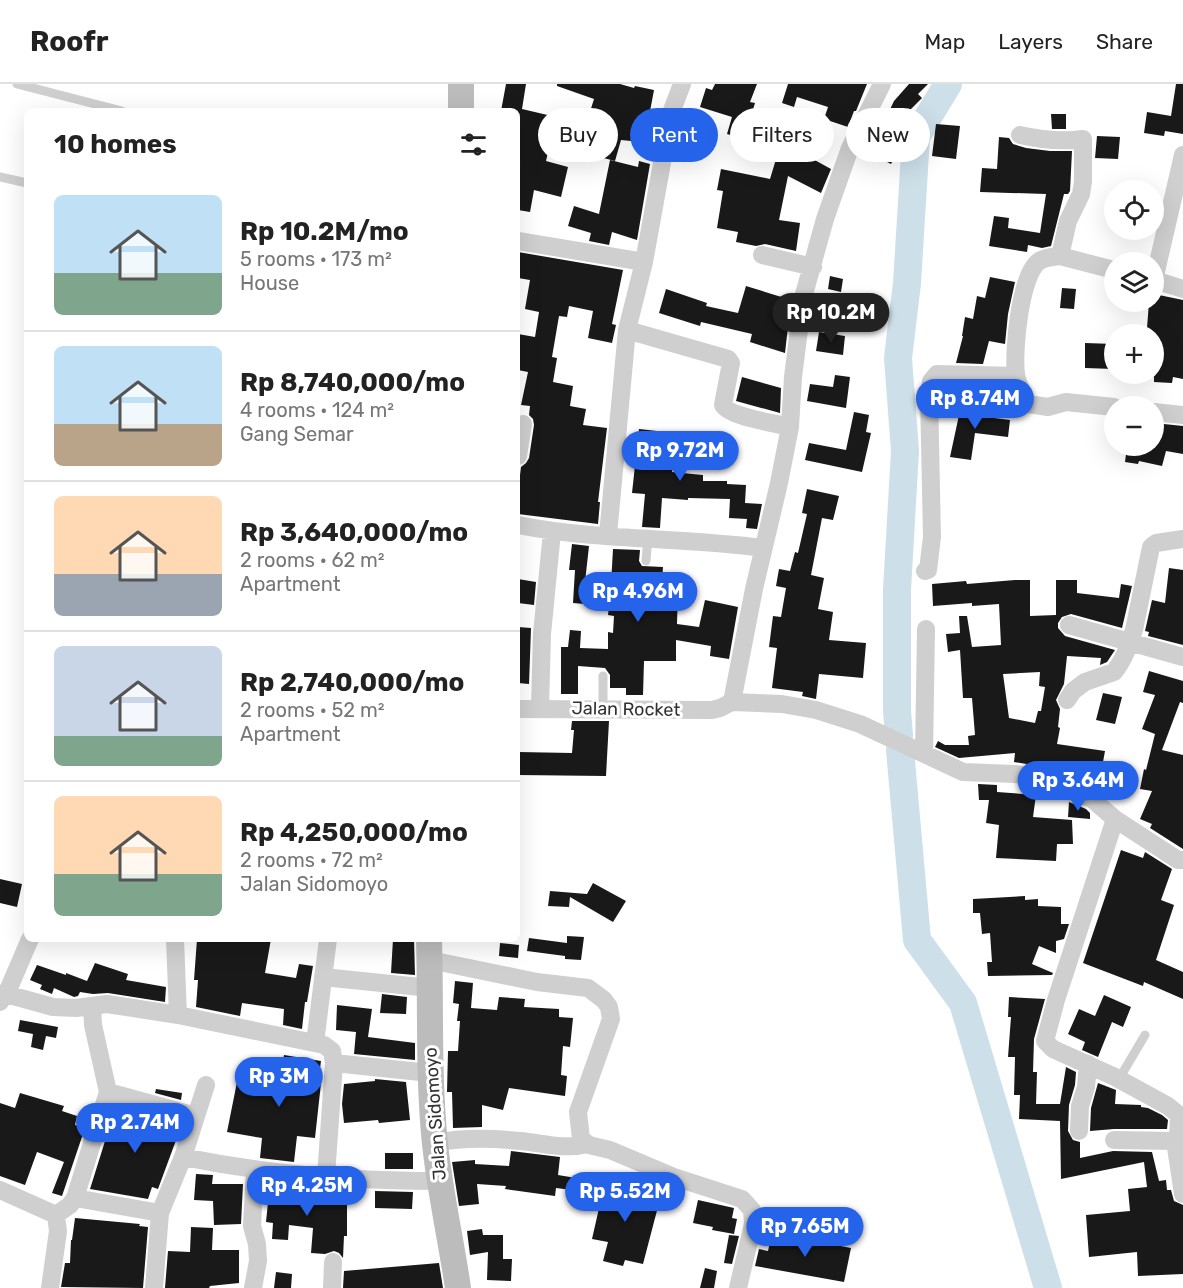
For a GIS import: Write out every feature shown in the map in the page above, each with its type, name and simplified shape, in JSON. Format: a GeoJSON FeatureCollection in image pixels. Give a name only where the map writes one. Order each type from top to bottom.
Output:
{"type":"FeatureCollection","features":[{"type":"Feature","properties":{"kind":"main road"},"geometry":{"type":"LineString","coordinates":[[461,84],[461,108]]}},
{"type":"Feature","properties":{"kind":"main road","name":"Jalan Sidomoyo"},"geometry":{"type":"LineString","coordinates":[[430,950],[430,1073],[435,1143],[458,1288]]}},
{"type":"Feature","properties":{"kind":"street"},"geometry":{"type":"LineString","coordinates":[[608,536],[627,330],[644,262],[671,113],[682,84]]}},
{"type":"Feature","properties":{"kind":"street"},"geometry":{"type":"LineString","coordinates":[[732,702],[790,427],[793,377],[803,298],[825,219],[850,148],[882,84]]}},
{"type":"Feature","properties":{"kind":"street"},"geometry":{"type":"LineString","coordinates":[[1020,135],[1044,140],[1083,139],[1081,194],[1068,221],[1060,256]]}},
{"type":"Feature","properties":{"kind":"street"},"geometry":{"type":"LineString","coordinates":[[1160,252],[1183,155]]}},
{"type":"Feature","properties":{"kind":"street"},"geometry":{"type":"LineString","coordinates":[[520,241],[644,262]]}},
{"type":"Feature","properties":{"kind":"street"},"geometry":{"type":"LineString","coordinates":[[762,255],[813,267]]}},
{"type":"Feature","properties":{"kind":"street"},"geometry":{"type":"LineString","coordinates":[[1104,267],[1060,256],[1042,259],[1036,264],[1030,272],[1017,320],[1016,376],[1028,404],[1048,407],[1066,402],[1104,406]]}},
{"type":"Feature","properties":{"kind":"street"},"geometry":{"type":"LineString","coordinates":[[1164,283],[1183,289]]}},
{"type":"Feature","properties":{"kind":"street"},"geometry":{"type":"LineString","coordinates":[[627,330],[728,359],[731,361],[731,366],[723,405],[725,409],[790,427]]}},
{"type":"Feature","properties":{"kind":"street"},"geometry":{"type":"LineString","coordinates":[[925,571],[928,570],[932,537],[929,394],[931,381],[937,374],[1016,376]]}},
{"type":"Feature","properties":{"kind":"street"},"geometry":{"type":"LineString","coordinates":[[1164,413],[1183,415]]}},
{"type":"Feature","properties":{"kind":"street"},"geometry":{"type":"LineString","coordinates":[[520,443],[523,424]]}},
{"type":"Feature","properties":{"kind":"street"},"geometry":{"type":"LineString","coordinates":[[520,525],[552,532],[648,537],[763,548]]}},
{"type":"Feature","properties":{"kind":"street"},"geometry":{"type":"LineString","coordinates":[[540,708],[542,634],[552,532]]}},
{"type":"Feature","properties":{"kind":"street"},"geometry":{"type":"LineString","coordinates":[[1067,700],[1080,685],[1114,672],[1131,642],[1151,547],[1156,543],[1183,538]]}},
{"type":"Feature","properties":{"kind":"street"},"geometry":{"type":"LineString","coordinates":[[1069,625],[1183,657]]}},
{"type":"Feature","properties":{"kind":"street"},"geometry":{"type":"LineString","coordinates":[[924,754],[926,629]]}},
{"type":"Feature","properties":{"kind":"street","name":"Jalan Rocket"},"geometry":{"type":"LineString","coordinates":[[520,709],[712,710],[732,702],[782,704],[837,715],[963,772],[1015,774],[1040,778],[1092,799],[1115,819],[1178,860],[1183,860]]}},
{"type":"Feature","properties":{"kind":"street"},"geometry":{"type":"LineString","coordinates":[[1115,819],[1045,1041],[1053,1050],[1119,1079],[1175,1110],[1179,1115],[1178,1138],[1175,1141],[1183,1194]]}},
{"type":"Feature","properties":{"kind":"street"},"geometry":{"type":"LineString","coordinates":[[29,942],[3,998],[53,1007],[76,1008],[107,1004],[178,1015],[315,1042],[332,1051],[334,1063],[326,1176]]}},
{"type":"Feature","properties":{"kind":"street"},"geometry":{"type":"LineString","coordinates":[[175,942],[178,1015]]}},
{"type":"Feature","properties":{"kind":"street"},"geometry":{"type":"LineString","coordinates":[[315,1042],[328,942]]}},
{"type":"Feature","properties":{"kind":"street"},"geometry":{"type":"LineString","coordinates":[[430,950],[537,982],[588,988],[604,1000],[609,1007],[611,1020],[578,1112],[581,1139],[587,1144]]}},
{"type":"Feature","properties":{"kind":"street"},"geometry":{"type":"LineString","coordinates":[[323,977],[430,988]]}},
{"type":"Feature","properties":{"kind":"street"},"geometry":{"type":"LineString","coordinates":[[56,1215],[70,1205],[75,1198],[108,1092],[93,1025],[92,1006]]}},
{"type":"Feature","properties":{"kind":"street"},"geometry":{"type":"LineString","coordinates":[[334,1063],[430,1073]]}},
{"type":"Feature","properties":{"kind":"street"},"geometry":{"type":"LineString","coordinates":[[1079,1131],[1080,1106],[1086,1087],[1088,1064]]}},
{"type":"Feature","properties":{"kind":"street"},"geometry":{"type":"LineString","coordinates":[[154,1288],[160,1213],[183,1158],[206,1085]]}},
{"type":"Feature","properties":{"kind":"street"},"geometry":{"type":"LineString","coordinates":[[108,1092],[196,1116]]}},
{"type":"Feature","properties":{"kind":"street"},"geometry":{"type":"LineString","coordinates":[[435,1143],[458,1138],[487,1138],[569,1147],[587,1144],[610,1150],[674,1177],[742,1199],[752,1210],[753,1224],[738,1288]]}},
{"type":"Feature","properties":{"kind":"street"},"geometry":{"type":"LineString","coordinates":[[1114,1140],[1175,1141]]}},
{"type":"Feature","properties":{"kind":"street"},"geometry":{"type":"LineString","coordinates":[[183,1158],[255,1169],[326,1176],[393,1181],[440,1181]]}},
{"type":"Feature","properties":{"kind":"street"},"geometry":{"type":"LineString","coordinates":[[253,1288],[258,1261],[252,1226],[255,1169]]}},
{"type":"Feature","properties":{"kind":"street"},"geometry":{"type":"LineString","coordinates":[[0,1190],[56,1215]]}},
{"type":"Feature","properties":{"kind":"street"},"geometry":{"type":"LineString","coordinates":[[75,1198],[160,1213]]}},
{"type":"Feature","properties":{"kind":"street"},"geometry":{"type":"LineString","coordinates":[[50,1288],[58,1231],[56,1215]]}},
{"type":"Feature","properties":{"kind":"street"},"geometry":{"type":"LineString","coordinates":[[332,1288],[333,1262]]}},
{"type":"Feature","properties":{"kind":"lane"},"geometry":{"type":"LineString","coordinates":[[17,84],[110,108]]}},
{"type":"Feature","properties":{"kind":"lane"},"geometry":{"type":"LineString","coordinates":[[0,177],[24,182]]}},
{"type":"Feature","properties":{"kind":"lane"},"geometry":{"type":"LineString","coordinates":[[646,561],[648,537]]}},
{"type":"Feature","properties":{"kind":"lane"},"geometry":{"type":"LineString","coordinates":[[603,675],[603,708]]}},
{"type":"Feature","properties":{"kind":"lane"},"geometry":{"type":"LineString","coordinates":[[1119,1079],[1145,1035]]}},
{"type":"Feature","properties":{"kind":"building"},"geometry":{"type":"Polygon","coordinates":[[[506,84],[526,84],[522,109],[538,113],[538,162],[550,162],[568,167],[561,197],[534,190],[530,212],[520,210],[520,108],[502,108],[506,84]]]}},
{"type":"Feature","properties":{"kind":"building"},"geometry":{"type":"Polygon","coordinates":[[[557,84],[620,84],[654,90],[651,108],[630,108],[630,141],[621,140],[618,150],[618,108],[591,108],[594,99],[557,86],[557,84]]]}},
{"type":"Feature","properties":{"kind":"building"},"geometry":{"type":"Polygon","coordinates":[[[715,84],[757,84],[750,102],[755,103],[753,108],[730,108],[730,116],[718,113],[718,108],[700,107],[706,88],[712,90],[715,84]]]}},
{"type":"Feature","properties":{"kind":"building"},"geometry":{"type":"Polygon","coordinates":[[[788,84],[867,84],[857,108],[846,108],[846,126],[834,122],[834,108],[828,108],[797,97],[794,107],[782,103],[788,84]]]}},
{"type":"Feature","properties":{"kind":"building"},"geometry":{"type":"Polygon","coordinates":[[[909,84],[928,84],[918,94],[922,98],[912,108],[891,108],[909,84]]]}},
{"type":"Feature","properties":{"kind":"building"},"geometry":{"type":"Polygon","coordinates":[[[1176,84],[1183,84],[1183,134],[1165,131],[1164,136],[1144,133],[1147,112],[1171,116],[1176,84]]]}},
{"type":"Feature","properties":{"kind":"building"},"geometry":{"type":"Polygon","coordinates":[[[1051,114],[1066,114],[1066,129],[1052,129],[1051,114]]]}},
{"type":"Feature","properties":{"kind":"building"},"geometry":{"type":"Polygon","coordinates":[[[936,124],[960,126],[956,159],[932,156],[936,124]]]}},
{"type":"Feature","properties":{"kind":"building"},"geometry":{"type":"Polygon","coordinates":[[[1097,136],[1120,137],[1118,159],[1095,158],[1097,136]]]}},
{"type":"Feature","properties":{"kind":"building"},"geometry":{"type":"Polygon","coordinates":[[[999,137],[1009,138],[1013,144],[1026,148],[1072,151],[1070,191],[1064,194],[1051,246],[1042,248],[1028,245],[1027,252],[989,246],[994,216],[1009,218],[1008,228],[1040,233],[1046,194],[980,192],[982,168],[997,169],[999,137]]]}},
{"type":"Feature","properties":{"kind":"building"},"geometry":{"type":"Polygon","coordinates":[[[610,162],[638,167],[639,162],[650,164],[637,240],[612,232],[609,245],[589,241],[591,233],[568,226],[574,206],[599,214],[610,162]]]}},
{"type":"Feature","properties":{"kind":"building"},"geometry":{"type":"Polygon","coordinates":[[[775,162],[818,162],[831,169],[821,193],[788,176],[779,220],[800,223],[796,251],[765,244],[756,246],[736,242],[738,232],[717,228],[723,191],[717,190],[721,169],[770,179],[775,162]]]}},
{"type":"Feature","properties":{"kind":"building"},"geometry":{"type":"Polygon","coordinates":[[[520,252],[623,270],[612,324],[616,325],[612,343],[588,338],[593,311],[569,306],[567,317],[559,316],[552,357],[557,358],[553,382],[573,386],[570,406],[586,409],[583,425],[607,428],[598,502],[600,502],[598,524],[520,514],[521,467],[529,458],[534,425],[529,415],[530,406],[521,405],[528,372],[520,370],[520,334],[535,337],[539,312],[525,309],[530,280],[520,278],[520,252]]]}},
{"type":"Feature","properties":{"kind":"building"},"geometry":{"type":"Polygon","coordinates":[[[830,276],[843,279],[841,292],[828,289],[830,276]]]}},
{"type":"Feature","properties":{"kind":"building"},"geometry":{"type":"Polygon","coordinates":[[[990,277],[1015,282],[1008,314],[1005,344],[989,341],[983,364],[956,363],[965,317],[973,319],[977,296],[985,298],[990,277]]]}},
{"type":"Feature","properties":{"kind":"building"},"geometry":{"type":"Polygon","coordinates":[[[746,286],[791,300],[785,353],[750,342],[752,334],[701,322],[700,326],[659,313],[666,289],[707,303],[706,306],[738,313],[746,286]]]}},
{"type":"Feature","properties":{"kind":"building"},"geometry":{"type":"Polygon","coordinates":[[[1062,288],[1076,289],[1074,309],[1060,308],[1062,288]]]}},
{"type":"Feature","properties":{"kind":"building"},"geometry":{"type":"Polygon","coordinates":[[[1164,296],[1183,300],[1183,379],[1173,377],[1172,383],[1164,383],[1164,324],[1147,324],[1148,312],[1164,312],[1164,296]]]}},
{"type":"Feature","properties":{"kind":"building"},"geometry":{"type":"Polygon","coordinates":[[[819,332],[845,336],[843,355],[816,351],[819,332]]]}},
{"type":"Feature","properties":{"kind":"building"},"geometry":{"type":"Polygon","coordinates":[[[1085,343],[1104,344],[1104,369],[1085,368],[1085,343]]]}},
{"type":"Feature","properties":{"kind":"building"},"geometry":{"type":"Polygon","coordinates":[[[835,375],[850,377],[846,408],[807,401],[810,384],[833,387],[835,375]]]}},
{"type":"Feature","properties":{"kind":"building"},"geometry":{"type":"Polygon","coordinates":[[[742,377],[781,388],[780,413],[736,401],[742,377]]]}},
{"type":"Feature","properties":{"kind":"building"},"geometry":{"type":"Polygon","coordinates":[[[962,401],[980,405],[978,416],[1010,420],[1008,437],[975,433],[971,460],[950,457],[962,401]]]}},
{"type":"Feature","properties":{"kind":"building"},"geometry":{"type":"Polygon","coordinates":[[[854,412],[869,415],[866,432],[871,433],[862,472],[805,460],[809,443],[846,450],[854,412]]]}},
{"type":"Feature","properties":{"kind":"building"},"geometry":{"type":"Polygon","coordinates":[[[1164,424],[1183,426],[1183,454],[1166,451],[1162,466],[1139,461],[1138,464],[1125,462],[1126,456],[1164,456],[1164,424]]]}},
{"type":"Feature","properties":{"kind":"building"},"geometry":{"type":"Polygon","coordinates":[[[639,429],[675,433],[672,472],[703,475],[703,481],[727,481],[727,484],[746,485],[745,503],[762,504],[757,529],[746,528],[747,519],[729,518],[730,499],[688,498],[688,500],[662,498],[660,528],[642,527],[645,494],[632,493],[639,429]]]}},
{"type":"Feature","properties":{"kind":"building"},"geometry":{"type":"Polygon","coordinates":[[[807,489],[839,496],[833,520],[822,518],[811,575],[824,578],[818,609],[833,612],[829,640],[866,643],[863,678],[819,674],[816,699],[802,696],[803,692],[772,688],[777,648],[769,647],[773,616],[781,617],[786,588],[776,586],[779,569],[790,571],[795,552],[798,553],[807,514],[802,513],[807,489]]]}},
{"type":"Feature","properties":{"kind":"building"},"geometry":{"type":"Polygon","coordinates":[[[572,544],[589,546],[585,582],[611,584],[613,549],[640,550],[639,561],[642,566],[663,567],[662,581],[667,582],[667,588],[678,588],[677,624],[699,627],[705,600],[738,607],[729,659],[710,656],[711,646],[676,640],[676,661],[644,661],[643,695],[626,695],[626,688],[610,688],[610,675],[605,668],[578,666],[578,694],[561,694],[561,647],[568,647],[570,630],[581,631],[580,648],[608,649],[608,632],[613,633],[614,616],[608,615],[609,606],[573,603],[575,570],[569,570],[572,544]]]}},
{"type":"Feature","properties":{"kind":"building"},"geometry":{"type":"Polygon","coordinates":[[[1169,568],[1183,570],[1183,645],[1148,636],[1149,632],[1145,631],[1152,600],[1165,603],[1169,568]]]}},
{"type":"Feature","properties":{"kind":"building"},"geometry":{"type":"Polygon","coordinates":[[[520,579],[536,582],[534,605],[520,603],[520,579]]]}},
{"type":"Feature","properties":{"kind":"building"},"geometry":{"type":"Polygon","coordinates":[[[1030,580],[1030,616],[1056,615],[1056,580],[1077,580],[1077,593],[1119,598],[1121,584],[1132,586],[1122,628],[1071,614],[1062,617],[1058,623],[1058,628],[1065,636],[1115,650],[1107,662],[1100,665],[1101,658],[1067,656],[1064,684],[1056,700],[1060,709],[1057,744],[1105,751],[1103,762],[1118,765],[1116,781],[1101,778],[1100,785],[1092,784],[1092,787],[1078,781],[1079,776],[1014,762],[1015,753],[959,758],[935,747],[938,741],[945,745],[969,745],[968,736],[975,735],[972,698],[963,698],[960,650],[948,652],[946,634],[960,633],[959,616],[967,616],[972,647],[1001,645],[999,604],[972,606],[972,603],[933,606],[932,584],[966,581],[967,584],[1030,580]],[[1040,672],[1003,674],[1009,718],[1035,723],[1038,711],[1041,711],[1045,687],[1039,686],[1040,672]]]}},
{"type":"Feature","properties":{"kind":"building"},"geometry":{"type":"Polygon","coordinates":[[[520,627],[531,628],[529,684],[520,683],[520,627]]]}},
{"type":"Feature","properties":{"kind":"building"},"geometry":{"type":"Polygon","coordinates":[[[1149,671],[1183,681],[1183,703],[1180,702],[1162,750],[1183,755],[1183,849],[1150,828],[1152,824],[1140,819],[1152,791],[1140,789],[1155,734],[1142,729],[1155,695],[1143,692],[1149,671]]]}},
{"type":"Feature","properties":{"kind":"building"},"geometry":{"type":"Polygon","coordinates":[[[1103,693],[1122,697],[1115,724],[1096,720],[1103,693]]]}},
{"type":"Feature","properties":{"kind":"building"},"geometry":{"type":"Polygon","coordinates":[[[572,721],[609,721],[606,776],[520,775],[520,752],[572,753],[574,730],[571,730],[572,721]]]}},
{"type":"Feature","properties":{"kind":"building"},"geometry":{"type":"Polygon","coordinates":[[[978,784],[997,785],[997,792],[1036,795],[1033,817],[1072,820],[1073,844],[1057,844],[1056,861],[996,858],[999,825],[986,823],[989,800],[979,800],[978,784]]]}},
{"type":"Feature","properties":{"kind":"building"},"geometry":{"type":"Polygon","coordinates":[[[1069,802],[1086,809],[1090,813],[1090,819],[1068,817],[1069,802]]]}},
{"type":"Feature","properties":{"kind":"building"},"geometry":{"type":"Polygon","coordinates":[[[1121,850],[1143,858],[1145,852],[1172,869],[1161,900],[1174,905],[1156,960],[1183,972],[1183,999],[1144,982],[1143,986],[1083,963],[1121,850]]]}},
{"type":"Feature","properties":{"kind":"building"},"geometry":{"type":"Polygon","coordinates":[[[0,879],[22,884],[17,907],[0,903],[0,879]]]}},
{"type":"Feature","properties":{"kind":"building"},"geometry":{"type":"Polygon","coordinates":[[[593,883],[626,901],[613,922],[570,897],[569,907],[548,906],[550,891],[587,894],[593,883]]]}},
{"type":"Feature","properties":{"kind":"building"},"geometry":{"type":"Polygon","coordinates":[[[1025,896],[1025,900],[1038,899],[1038,906],[1061,907],[1061,924],[1069,924],[1064,939],[1056,941],[1056,953],[1039,946],[1032,964],[1053,973],[1052,975],[988,976],[987,962],[992,962],[990,933],[982,934],[980,913],[973,913],[973,899],[1025,896]]]}},
{"type":"Feature","properties":{"kind":"building"},"geometry":{"type":"Polygon","coordinates":[[[567,936],[584,937],[581,960],[527,951],[529,938],[567,943],[567,936]]]}},
{"type":"Feature","properties":{"kind":"building"},"geometry":{"type":"Polygon","coordinates":[[[197,942],[270,942],[265,973],[296,978],[299,964],[313,966],[302,1029],[283,1025],[284,1009],[242,1003],[240,1016],[196,1007],[198,980],[194,980],[197,942]]]}},
{"type":"Feature","properties":{"kind":"building"},"geometry":{"type":"Polygon","coordinates":[[[393,942],[414,942],[415,975],[391,973],[393,942]]]}},
{"type":"Feature","properties":{"kind":"building"},"geometry":{"type":"Polygon","coordinates":[[[500,943],[519,945],[518,958],[499,956],[500,943]]]}},
{"type":"Feature","properties":{"kind":"building"},"geometry":{"type":"Polygon","coordinates":[[[95,963],[128,974],[126,980],[166,987],[165,1002],[108,993],[80,992],[74,997],[54,988],[52,994],[40,989],[42,985],[30,980],[37,965],[87,981],[95,963]]]}},
{"type":"Feature","properties":{"kind":"building"},"geometry":{"type":"Polygon","coordinates":[[[455,981],[473,983],[471,1008],[497,1010],[499,997],[525,999],[524,1007],[559,1009],[559,1017],[573,1018],[570,1047],[563,1046],[561,1075],[567,1076],[565,1096],[509,1088],[503,1110],[482,1105],[482,1127],[453,1128],[452,1092],[447,1092],[448,1051],[458,1051],[460,1021],[457,1021],[459,1004],[453,1003],[455,981]]]}},
{"type":"Feature","properties":{"kind":"building"},"geometry":{"type":"Polygon","coordinates":[[[382,994],[407,997],[406,1014],[380,1013],[382,994]]]}},
{"type":"Feature","properties":{"kind":"building"},"geometry":{"type":"Polygon","coordinates":[[[1104,995],[1131,1007],[1123,1027],[1112,1022],[1098,1057],[1082,1050],[1085,1042],[1068,1034],[1079,1009],[1095,1016],[1104,995]]]}},
{"type":"Feature","properties":{"kind":"building"},"geometry":{"type":"Polygon","coordinates":[[[1009,997],[1045,999],[1034,1039],[1033,1072],[1037,1072],[1036,1104],[1060,1104],[1066,1067],[1076,1072],[1069,1105],[1068,1131],[1073,1140],[1080,1142],[1080,1158],[1113,1151],[1152,1152],[1159,1181],[1166,1180],[1167,1190],[1171,1190],[1174,1201],[1183,1205],[1183,1274],[1138,1276],[1137,1252],[1089,1257],[1086,1215],[1130,1211],[1128,1189],[1147,1187],[1144,1162],[1061,1179],[1060,1121],[1019,1119],[1020,1095],[1014,1095],[1015,1057],[1008,1057],[1011,1017],[1008,1017],[1009,997]]]}},
{"type":"Feature","properties":{"kind":"building"},"geometry":{"type":"Polygon","coordinates":[[[337,1005],[372,1009],[368,1037],[415,1043],[415,1060],[354,1054],[356,1032],[336,1030],[337,1005]]]}},
{"type":"Feature","properties":{"kind":"building"},"geometry":{"type":"Polygon","coordinates":[[[20,1020],[58,1027],[56,1038],[46,1036],[43,1050],[31,1047],[33,1034],[18,1031],[20,1020]]]}},
{"type":"Feature","properties":{"kind":"building"},"geometry":{"type":"Polygon","coordinates":[[[284,1055],[321,1061],[315,1138],[297,1136],[294,1162],[260,1158],[262,1138],[227,1132],[238,1077],[279,1083],[284,1055]]]}},
{"type":"Feature","properties":{"kind":"building"},"geometry":{"type":"Polygon","coordinates":[[[375,1079],[406,1082],[410,1120],[344,1123],[342,1104],[344,1084],[375,1081],[375,1079]]]}},
{"type":"Feature","properties":{"kind":"building"},"geometry":{"type":"Polygon","coordinates":[[[1098,1083],[1116,1090],[1115,1104],[1141,1105],[1141,1107],[1162,1115],[1168,1120],[1167,1129],[1090,1131],[1091,1108],[1098,1083]]]}},
{"type":"Feature","properties":{"kind":"building"},"geometry":{"type":"Polygon","coordinates":[[[156,1089],[182,1093],[181,1100],[155,1093],[156,1089]]]}},
{"type":"Feature","properties":{"kind":"building"},"geometry":{"type":"Polygon","coordinates":[[[20,1093],[64,1106],[62,1111],[77,1116],[75,1125],[85,1128],[62,1196],[52,1193],[64,1162],[37,1152],[25,1185],[0,1176],[0,1103],[15,1108],[20,1093]]]}},
{"type":"Feature","properties":{"kind":"building"},"geometry":{"type":"Polygon","coordinates":[[[116,1106],[182,1124],[158,1189],[152,1187],[148,1199],[90,1189],[116,1106]]]}},
{"type":"Feature","properties":{"kind":"building"},"geometry":{"type":"Polygon","coordinates":[[[511,1151],[560,1157],[558,1175],[582,1179],[580,1191],[556,1188],[555,1196],[505,1189],[506,1186],[477,1184],[479,1204],[459,1206],[452,1162],[475,1160],[475,1164],[509,1166],[511,1151]]]}},
{"type":"Feature","properties":{"kind":"building"},"geometry":{"type":"Polygon","coordinates":[[[385,1153],[413,1153],[413,1169],[385,1169],[385,1153]]]}},
{"type":"Feature","properties":{"kind":"building"},"geometry":{"type":"Polygon","coordinates":[[[607,1173],[620,1176],[618,1188],[660,1199],[643,1264],[625,1260],[623,1266],[603,1261],[608,1242],[592,1239],[607,1173]]]}},
{"type":"Feature","properties":{"kind":"building"},"geometry":{"type":"Polygon","coordinates":[[[196,1174],[213,1175],[212,1184],[243,1184],[241,1224],[214,1225],[213,1201],[194,1200],[196,1174]]]}},
{"type":"Feature","properties":{"kind":"building"},"geometry":{"type":"Polygon","coordinates":[[[270,1183],[309,1186],[307,1202],[347,1203],[347,1236],[344,1236],[343,1258],[334,1251],[325,1254],[311,1253],[313,1228],[289,1225],[288,1240],[272,1239],[273,1223],[266,1222],[270,1183]]]}},
{"type":"Feature","properties":{"kind":"building"},"geometry":{"type":"Polygon","coordinates":[[[375,1191],[413,1192],[412,1209],[375,1208],[375,1191]]]}},
{"type":"Feature","properties":{"kind":"building"},"geometry":{"type":"Polygon","coordinates":[[[698,1200],[734,1208],[732,1218],[737,1219],[734,1234],[712,1230],[713,1227],[693,1223],[698,1200]]]}},
{"type":"Feature","properties":{"kind":"building"},"geometry":{"type":"Polygon","coordinates":[[[75,1218],[140,1224],[139,1226],[148,1227],[143,1288],[61,1287],[65,1263],[70,1263],[75,1218]]]}},
{"type":"Feature","properties":{"kind":"building"},"geometry":{"type":"Polygon","coordinates":[[[191,1227],[213,1228],[212,1250],[239,1250],[239,1283],[210,1286],[209,1288],[165,1288],[168,1251],[190,1252],[191,1227]]]}},
{"type":"Feature","properties":{"kind":"building"},"geometry":{"type":"Polygon","coordinates":[[[482,1229],[483,1235],[503,1235],[503,1259],[512,1259],[511,1281],[487,1280],[488,1252],[470,1255],[467,1231],[482,1229]]]}},
{"type":"Feature","properties":{"kind":"building"},"geometry":{"type":"Polygon","coordinates":[[[772,1233],[851,1248],[844,1282],[755,1266],[759,1249],[768,1251],[772,1233]]]}},
{"type":"Feature","properties":{"kind":"building"},"geometry":{"type":"Polygon","coordinates":[[[729,1235],[739,1236],[732,1264],[724,1263],[729,1235]]]}},
{"type":"Feature","properties":{"kind":"building"},"geometry":{"type":"Polygon","coordinates":[[[439,1263],[443,1288],[343,1288],[344,1271],[439,1263]]]}},
{"type":"Feature","properties":{"kind":"building"},"geometry":{"type":"Polygon","coordinates":[[[705,1268],[717,1271],[714,1288],[700,1288],[705,1268]]]}},
{"type":"Feature","properties":{"kind":"building"},"geometry":{"type":"Polygon","coordinates":[[[276,1272],[292,1274],[291,1288],[274,1288],[276,1272]]]}},
{"type":"Feature","properties":{"kind":"waterway"},"geometry":{"type":"LineString","coordinates":[[899,735],[897,590],[905,451],[898,358],[907,283],[916,137],[948,84]]}},
{"type":"Feature","properties":{"kind":"waterway"},"geometry":{"type":"LineString","coordinates":[[900,750],[917,940],[963,1003],[1048,1288]]}}]}
